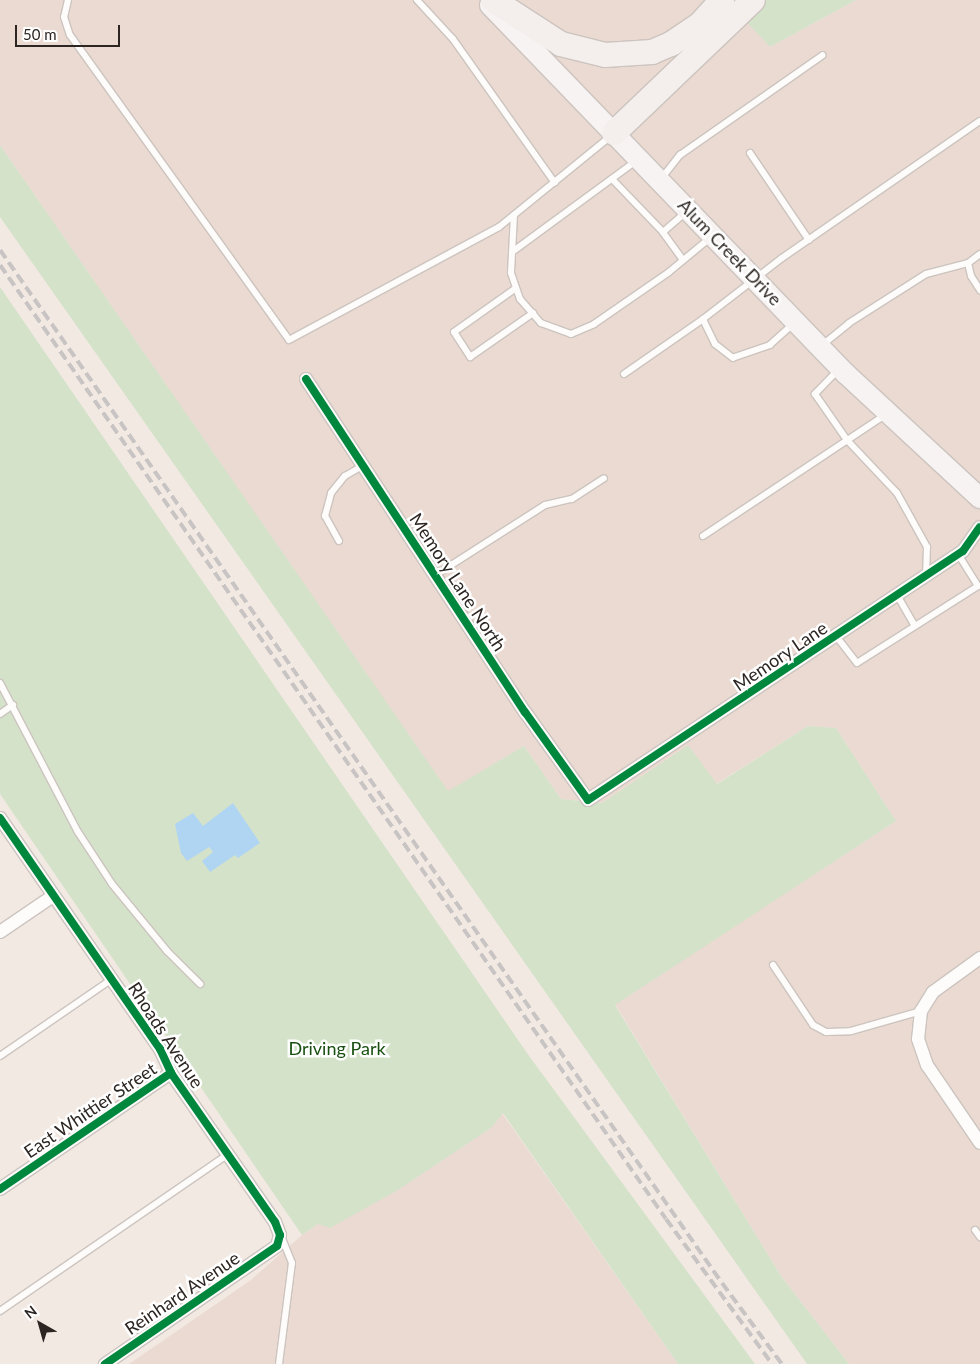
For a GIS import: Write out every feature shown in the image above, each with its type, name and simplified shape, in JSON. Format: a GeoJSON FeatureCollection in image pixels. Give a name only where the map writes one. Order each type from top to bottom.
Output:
{"type":"FeatureCollection","features":[{"type":"Feature","properties":{"kind":"highway"},"geometry":{"type":"LineString","coordinates":[[493,0],[561,44],[606,55],[652,52],[671,44],[705,21]]}},
{"type":"Feature","properties":{"kind":"highway"},"geometry":{"type":"LineString","coordinates":[[614,133],[617,108],[705,21],[722,0]]}},
{"type":"Feature","properties":{"kind":"highway"},"geometry":{"type":"LineString","coordinates":[[614,133],[753,0]]}},
{"type":"Feature","properties":{"kind":"main road","name":"Alum Creek Drive"},"geometry":{"type":"LineString","coordinates":[[486,0],[886,415],[980,498]]}},
{"type":"Feature","properties":{"kind":"street","name":"Memory Lane North"},"geometry":{"type":"LineString","coordinates":[[306,379],[364,465],[434,576],[588,800]]}},
{"type":"Feature","properties":{"kind":"street","name":"Memory Lane"},"geometry":{"type":"LineString","coordinates":[[588,800],[958,554],[980,527]]}},
{"type":"Feature","properties":{"kind":"street","name":"Rhoads Avenue"},"geometry":{"type":"LineString","coordinates":[[0,818],[160,1049],[171,1073],[274,1222],[278,1241]]}},
{"type":"Feature","properties":{"kind":"street"},"geometry":{"type":"LineString","coordinates":[[0,932],[53,896]]}},
{"type":"Feature","properties":{"kind":"street"},"geometry":{"type":"LineString","coordinates":[[980,958],[933,992],[921,1011],[918,1039],[927,1065],[980,1143]]}},
{"type":"Feature","properties":{"kind":"street","name":"East Whittier Street"},"geometry":{"type":"LineString","coordinates":[[0,1189],[171,1073]]}},
{"type":"Feature","properties":{"kind":"street","name":"Reinhard Avenue"},"geometry":{"type":"LineString","coordinates":[[105,1364],[278,1241]]}},
{"type":"Feature","properties":{"kind":"lane"},"geometry":{"type":"LineString","coordinates":[[68,0],[64,17],[70,35],[289,340],[498,227],[555,183],[614,133]]}},
{"type":"Feature","properties":{"kind":"lane"},"geometry":{"type":"LineString","coordinates":[[417,0],[452,39],[555,183]]}},
{"type":"Feature","properties":{"kind":"lane"},"geometry":{"type":"LineString","coordinates":[[660,180],[680,155],[823,55]]}},
{"type":"Feature","properties":{"kind":"lane"},"geometry":{"type":"LineString","coordinates":[[624,374],[703,319],[808,240],[980,121]]}},
{"type":"Feature","properties":{"kind":"lane"},"geometry":{"type":"LineString","coordinates":[[750,154],[808,240]]}},
{"type":"Feature","properties":{"kind":"lane"},"geometry":{"type":"LineString","coordinates":[[512,252],[639,159]]}},
{"type":"Feature","properties":{"kind":"lane"},"geometry":{"type":"LineString","coordinates":[[612,179],[663,232],[683,260]]}},
{"type":"Feature","properties":{"kind":"lane"},"geometry":{"type":"LineString","coordinates":[[663,232],[689,210]]}},
{"type":"Feature","properties":{"kind":"lane"},"geometry":{"type":"LineString","coordinates":[[514,215],[511,273],[520,299],[541,323],[571,334],[594,324],[683,260],[714,235]]}},
{"type":"Feature","properties":{"kind":"lane"},"geometry":{"type":"LineString","coordinates":[[820,347],[849,323],[926,274],[968,262],[980,254]]}},
{"type":"Feature","properties":{"kind":"lane"},"geometry":{"type":"LineString","coordinates":[[968,262],[971,276],[980,290]]}},
{"type":"Feature","properties":{"kind":"lane"},"geometry":{"type":"LineString","coordinates":[[516,288],[454,332],[470,357],[533,313]]}},
{"type":"Feature","properties":{"kind":"lane"},"geometry":{"type":"LineString","coordinates":[[703,319],[715,344],[733,358],[770,345],[796,322]]}},
{"type":"Feature","properties":{"kind":"lane"},"geometry":{"type":"LineString","coordinates":[[840,368],[815,394],[847,440],[897,493],[927,547],[926,576]]}},
{"type":"Feature","properties":{"kind":"lane"},"geometry":{"type":"LineString","coordinates":[[703,536],[886,415]]}},
{"type":"Feature","properties":{"kind":"lane"},"geometry":{"type":"LineString","coordinates":[[339,540],[325,516],[331,493],[346,476],[364,465]]}},
{"type":"Feature","properties":{"kind":"lane"},"geometry":{"type":"LineString","coordinates":[[434,576],[545,505],[572,499],[604,478]]}},
{"type":"Feature","properties":{"kind":"lane"},"geometry":{"type":"LineString","coordinates":[[836,636],[857,663],[914,624],[978,588],[958,554]]}},
{"type":"Feature","properties":{"kind":"lane"},"geometry":{"type":"LineString","coordinates":[[897,595],[914,624]]}},
{"type":"Feature","properties":{"kind":"lane"},"geometry":{"type":"LineString","coordinates":[[0,683],[78,832],[112,884],[167,951],[200,984]]}},
{"type":"Feature","properties":{"kind":"lane"},"geometry":{"type":"LineString","coordinates":[[0,714],[13,705]]}},
{"type":"Feature","properties":{"kind":"lane"},"geometry":{"type":"LineString","coordinates":[[773,965],[813,1025],[826,1032],[851,1031],[921,1011]]}},
{"type":"Feature","properties":{"kind":"lane"},"geometry":{"type":"LineString","coordinates":[[0,1056],[112,979]]}},
{"type":"Feature","properties":{"kind":"lane"},"geometry":{"type":"LineString","coordinates":[[0,1311],[227,1155]]}},
{"type":"Feature","properties":{"kind":"lane"},"geometry":{"type":"LineString","coordinates":[[975,1230],[980,1237]]}},
{"type":"Feature","properties":{"kind":"lane"},"geometry":{"type":"LineString","coordinates":[[278,1241],[292,1263],[279,1364]]}},
{"type":"Feature","properties":{"kind":"shaded area"},"geometry":{"type":"Polygon","coordinates":[[[0,0],[728,0],[770,47],[856,0],[980,0],[980,1364],[849,1364],[781,1276],[615,1004],[896,821],[836,728],[808,726],[716,784],[688,745],[602,803],[561,799],[524,746],[448,792],[0,145],[0,0]]]}},
{"type":"Feature","properties":{"kind":"shaded area"},"geometry":{"type":"Polygon","coordinates":[[[495,1103],[678,1364],[129,1364],[251,1280],[302,1235],[495,1103]]]}},
{"type":"Feature","properties":{"kind":"green space"},"geometry":{"type":"Polygon","coordinates":[[[765,0],[856,0],[770,47],[744,19],[765,0]]]}},
{"type":"Feature","properties":{"kind":"green space"},"geometry":{"type":"Polygon","coordinates":[[[0,145],[448,791],[524,746],[561,799],[602,803],[688,745],[717,784],[808,726],[836,728],[896,821],[615,1005],[781,1276],[849,1364],[807,1364],[0,217],[0,145]]]}},
{"type":"Feature","properties":{"kind":"green space","name":"Driving Park"},"geometry":{"type":"Polygon","coordinates":[[[0,287],[527,1053],[755,1364],[678,1364],[503,1113],[491,1128],[398,1190],[330,1228],[318,1224],[302,1235],[0,794],[0,287]]]}},
{"type":"Feature","properties":{"kind":"water"},"geometry":{"type":"Polygon","coordinates":[[[233,803],[260,843],[238,858],[235,855],[210,872],[202,861],[213,852],[209,847],[187,861],[181,853],[175,824],[193,813],[203,826],[233,803]]]}},
{"type":"Feature","properties":{"kind":"railway"},"geometry":{"type":"LineString","coordinates":[[0,250],[722,1283],[782,1364]]}},
{"type":"Feature","properties":{"kind":"railway"},"geometry":{"type":"LineString","coordinates":[[0,265],[666,1219],[772,1364]]}},
{"type":"Feature","properties":{"kind":"cycle path"},"geometry":{"type":"LineString","coordinates":[[306,379],[525,712],[588,800],[963,551],[980,527]]}},
{"type":"Feature","properties":{"kind":"cycle path"},"geometry":{"type":"LineString","coordinates":[[0,818],[160,1049],[171,1073],[275,1222],[280,1235],[277,1246],[105,1364]]}},
{"type":"Feature","properties":{"kind":"cycle path"},"geometry":{"type":"LineString","coordinates":[[0,1189],[171,1073]]}}]}
